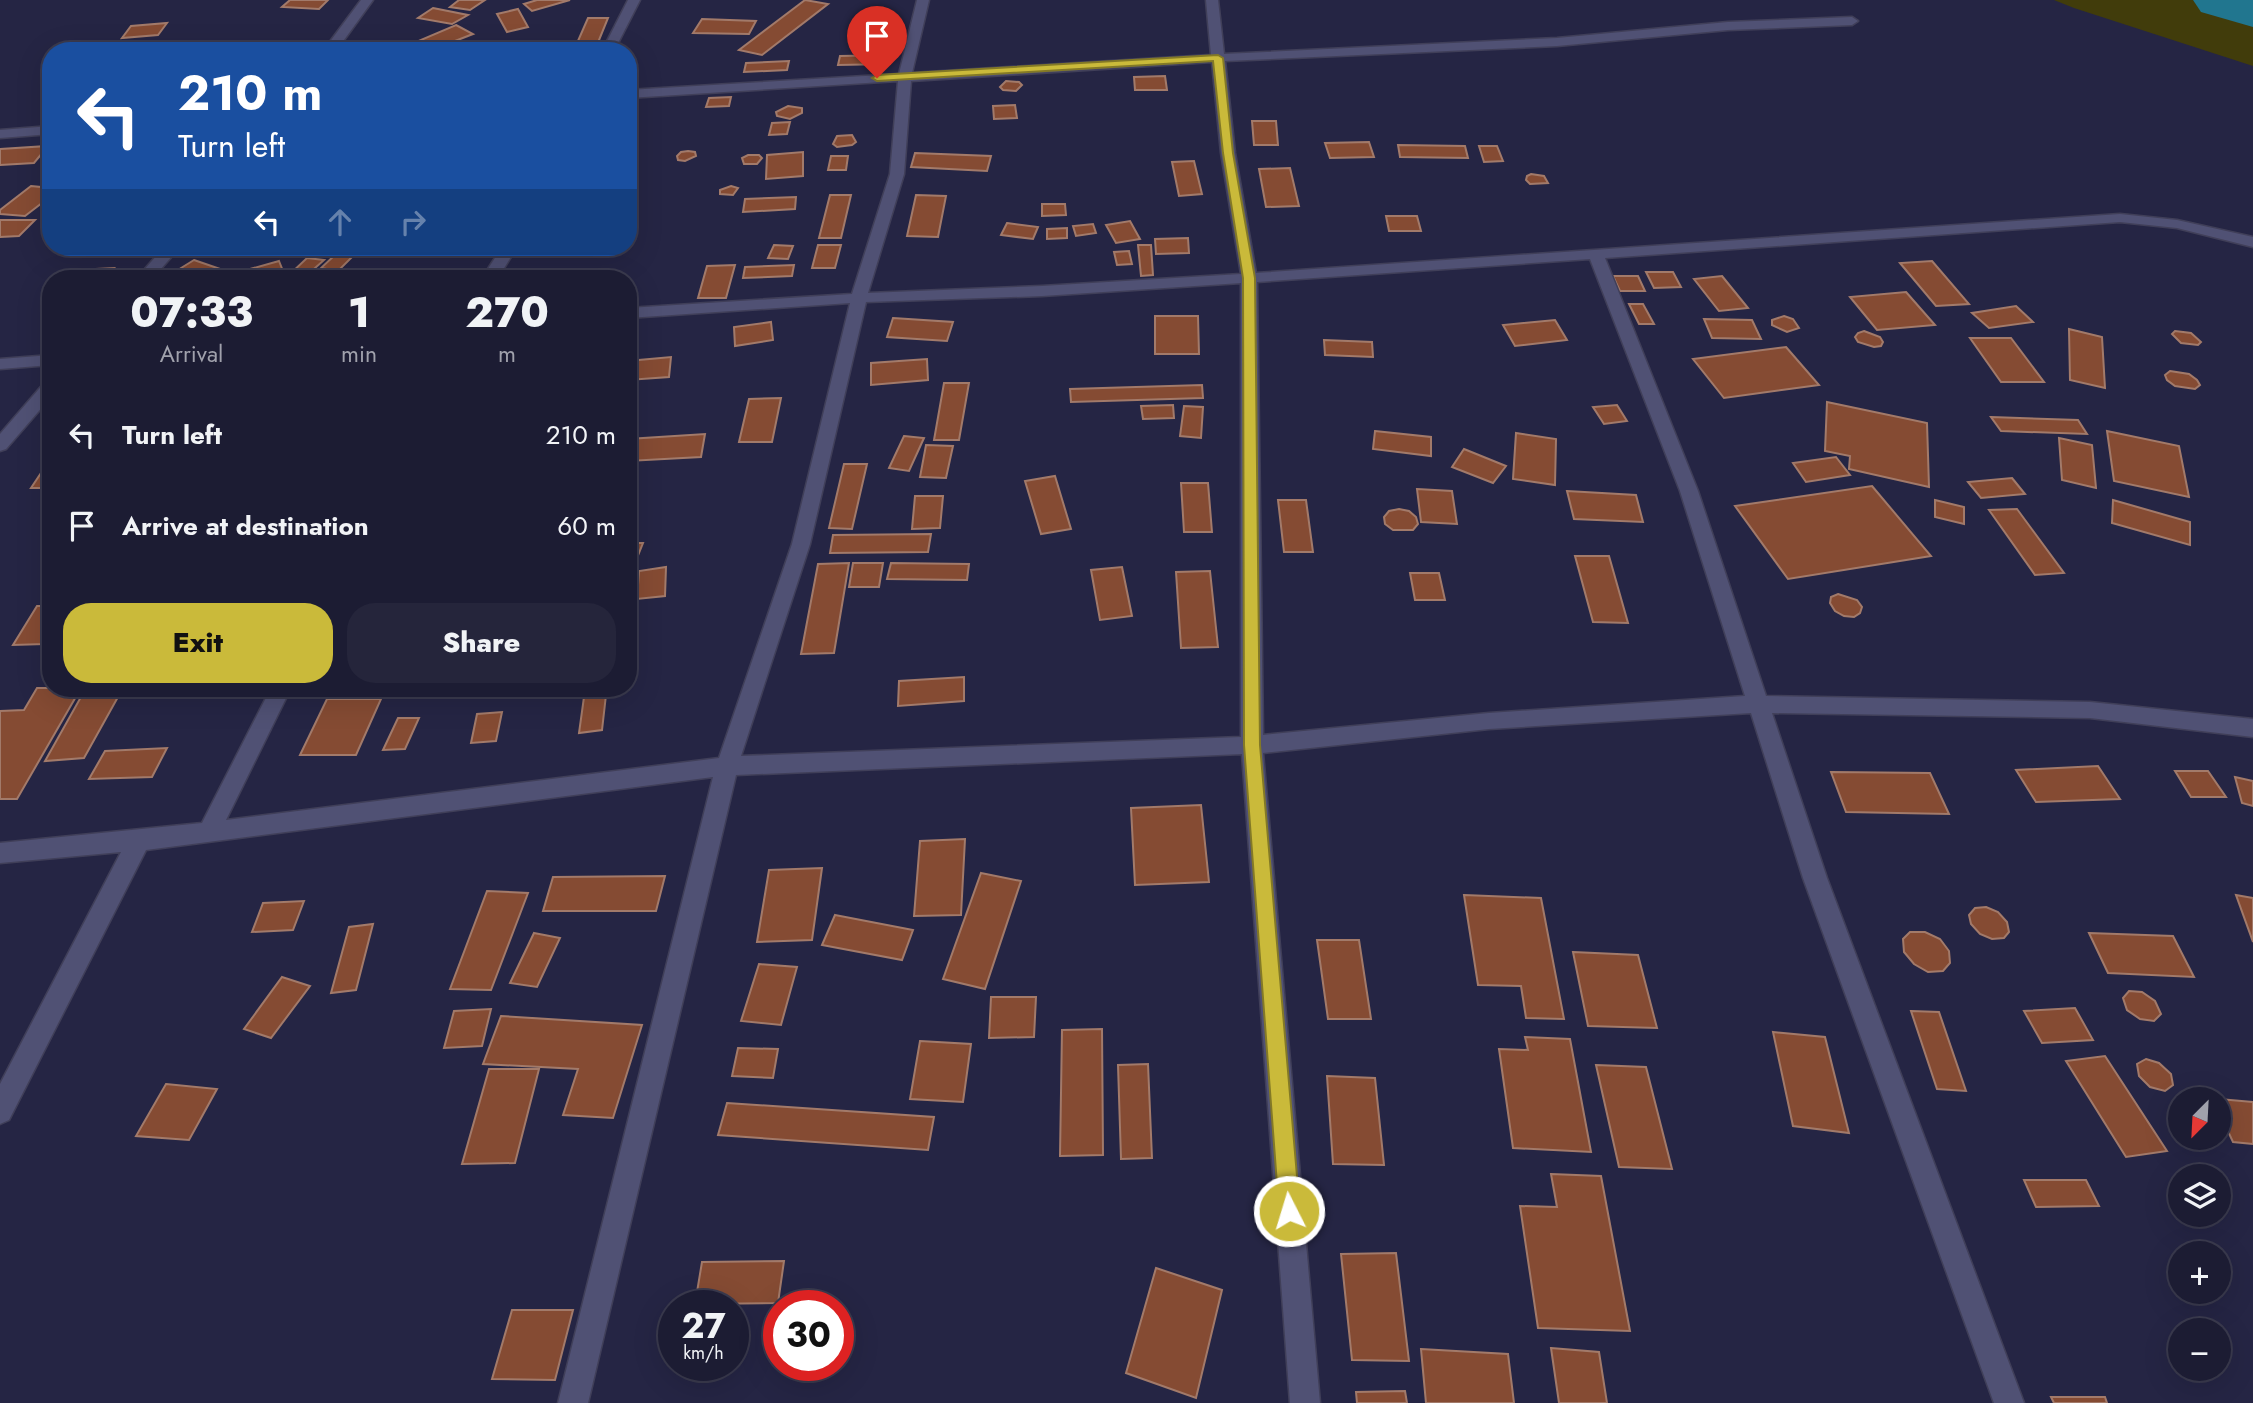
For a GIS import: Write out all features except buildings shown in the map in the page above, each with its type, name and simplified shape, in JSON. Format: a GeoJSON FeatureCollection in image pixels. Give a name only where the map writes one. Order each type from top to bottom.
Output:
{"type":"FeatureCollection","features":[{"type":"Feature","properties":{"kind":"street"},"geometry":{"type":"LineString","coordinates":[[336,42],[366,0]]}},
{"type":"Feature","properties":{"kind":"street"},"geometry":{"type":"LineString","coordinates":[[613,42],[634,0]]}},
{"type":"Feature","properties":{"kind":"street"},"geometry":{"type":"LineString","coordinates":[[573,1403],[727,766],[802,544],[859,298],[897,174],[905,76],[923,0]]}},
{"type":"Feature","properties":{"kind":"street"},"geometry":{"type":"LineString","coordinates":[[1212,0],[1228,153],[1249,278],[1252,745],[1305,1403]]}},
{"type":"Feature","properties":{"kind":"street"},"geometry":{"type":"LineString","coordinates":[[637,93],[1218,58],[1557,42],[1728,26],[1852,22]]}},
{"type":"Feature","properties":{"kind":"street"},"geometry":{"type":"LineString","coordinates":[[0,134],[42,132]]}},
{"type":"Feature","properties":{"kind":"street"},"geometry":{"type":"LineString","coordinates":[[637,312],[1249,278],[2120,218],[2177,224],[2253,242]]}},
{"type":"Feature","properties":{"kind":"street"},"geometry":{"type":"LineString","coordinates":[[1596,254],[1689,491],[1815,878],[2009,1403]]}},
{"type":"Feature","properties":{"kind":"street"},"geometry":{"type":"LineString","coordinates":[[152,270],[164,256]]}},
{"type":"Feature","properties":{"kind":"street"},"geometry":{"type":"LineString","coordinates":[[0,364],[42,361]]}},
{"type":"Feature","properties":{"kind":"street"},"geometry":{"type":"LineString","coordinates":[[0,446],[42,397]]}},
{"type":"Feature","properties":{"kind":"street"},"geometry":{"type":"LineString","coordinates":[[210,830],[276,697]]}},
{"type":"Feature","properties":{"kind":"street"},"geometry":{"type":"LineString","coordinates":[[0,853],[139,841],[727,766],[1252,745],[1489,721],[1758,704],[2090,710],[2253,728]]}},
{"type":"Feature","properties":{"kind":"street"},"geometry":{"type":"LineString","coordinates":[[0,1111],[139,841]]}},
{"type":"Feature","properties":{"kind":"shaded area"},"geometry":{"type":"Polygon","coordinates":[[[2054,0],[2253,0],[2253,66],[2074,8],[2054,0]]]}},
{"type":"Feature","properties":{"kind":"waterway"},"geometry":{"type":"LineString","coordinates":[[2222,0],[2253,9]]}},
{"type":"Feature","properties":{"kind":"route"},"geometry":{"type":"LineString","coordinates":[[877,78],[1218,58],[1228,153],[1249,278],[1252,745],[1289,1211]]}}]}
